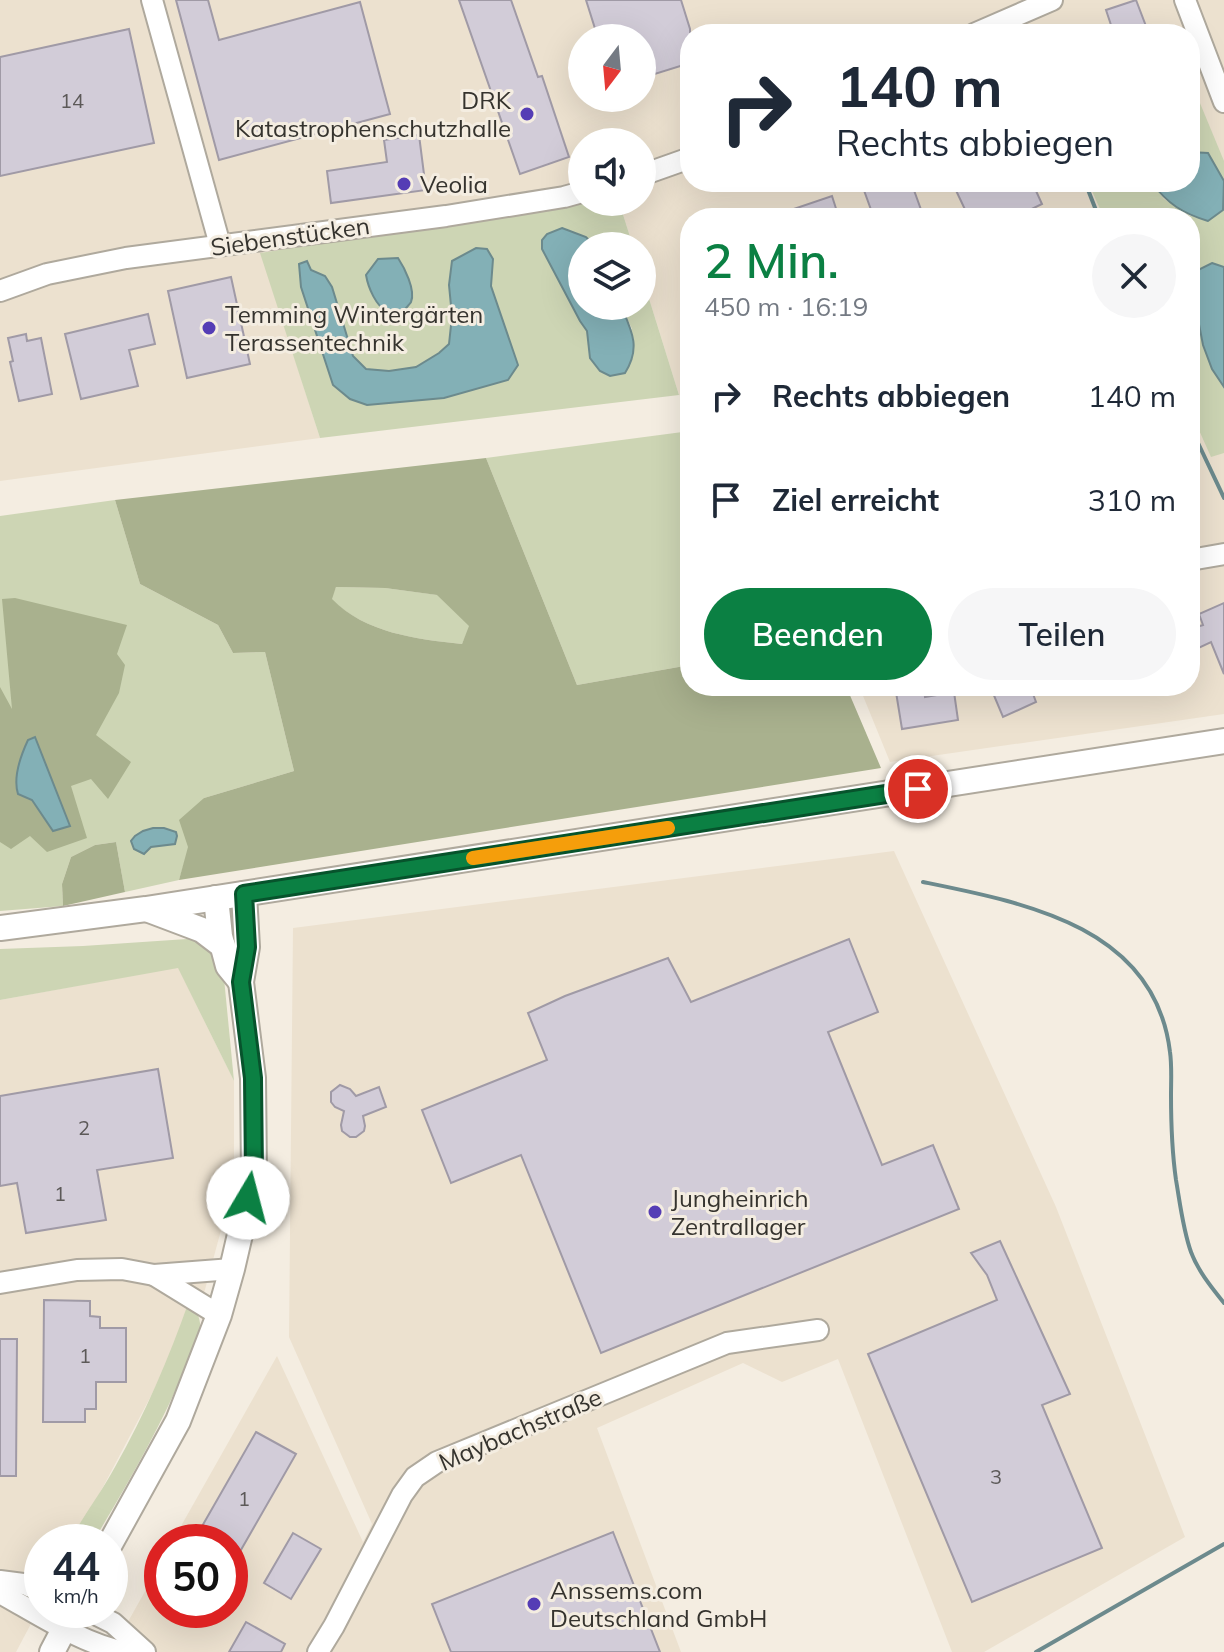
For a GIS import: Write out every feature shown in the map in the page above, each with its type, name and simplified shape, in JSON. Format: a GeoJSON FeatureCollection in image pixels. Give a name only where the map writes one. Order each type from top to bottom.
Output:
{"type":"FeatureCollection","features":[{"type":"Feature","properties":{"kind":"main road"},"geometry":{"type":"LineString","coordinates":[[0,928],[146,909],[1224,741]]}},
{"type":"Feature","properties":{"kind":"main road"},"geometry":{"type":"LineString","coordinates":[[121,1524],[178,1421],[219,1315],[254,1174],[253,1078],[241,982],[247,947],[244,894]]}},
{"type":"Feature","properties":{"kind":"main road"},"geometry":{"type":"LineString","coordinates":[[216,898],[228,966],[241,982]]}},
{"type":"Feature","properties":{"kind":"main road"},"geometry":{"type":"LineString","coordinates":[[146,909],[202,930],[223,946]]}},
{"type":"Feature","properties":{"kind":"main road"},"geometry":{"type":"LineString","coordinates":[[52,1652],[64,1628]]}},
{"type":"Feature","properties":{"kind":"street"},"geometry":{"type":"LineString","coordinates":[[152,0],[220,245]]}},
{"type":"Feature","properties":{"kind":"street"},"geometry":{"type":"LineString","coordinates":[[997,24],[1052,0]]}},
{"type":"Feature","properties":{"kind":"street"},"geometry":{"type":"LineString","coordinates":[[1185,0],[1194,24]]}},
{"type":"Feature","properties":{"kind":"street"},"geometry":{"type":"LineString","coordinates":[[1200,39],[1224,102]]}},
{"type":"Feature","properties":{"kind":"street"},"geometry":{"type":"LineString","coordinates":[[656,170],[680,162]]}},
{"type":"Feature","properties":{"kind":"street","name":"Siebenstücken"},"geometry":{"type":"LineString","coordinates":[[0,291],[47,274],[88,265],[446,216],[568,194]]}},
{"type":"Feature","properties":{"kind":"street"},"geometry":{"type":"LineString","coordinates":[[1200,558],[1224,554]]}},
{"type":"Feature","properties":{"kind":"street"},"geometry":{"type":"LineString","coordinates":[[0,1283],[77,1270],[122,1269],[154,1275],[232,1269]]}},
{"type":"Feature","properties":{"kind":"street"},"geometry":{"type":"LineString","coordinates":[[154,1275],[219,1315]]}},
{"type":"Feature","properties":{"kind":"street","name":"Maybachstraße"},"geometry":{"type":"LineString","coordinates":[[318,1652],[402,1495],[415,1477],[437,1462],[727,1343],[818,1330]]}},
{"type":"Feature","properties":{"kind":"street"},"geometry":{"type":"LineString","coordinates":[[0,1581],[24,1584]]}},
{"type":"Feature","properties":{"kind":"street"},"geometry":{"type":"LineString","coordinates":[[0,1593],[24,1602]]}},
{"type":"Feature","properties":{"kind":"street"},"geometry":{"type":"LineString","coordinates":[[80,1628],[101,1646],[125,1652]]}},
{"type":"Feature","properties":{"kind":"street"},"geometry":{"type":"LineString","coordinates":[[119,1628],[145,1652]]}},
{"type":"Feature","properties":{"kind":"shaded area"},"geometry":{"type":"Polygon","coordinates":[[[0,0],[1224,0],[1224,714],[890,762],[863,696],[1200,696],[1200,208],[680,208],[680,395],[656,320],[656,232],[629,232],[623,216],[656,216],[656,128],[568,128],[568,205],[261,253],[320,438],[0,481],[0,0]]]}},
{"type":"Feature","properties":{"kind":"shaded area"},"geometry":{"type":"Polygon","coordinates":[[[894,851],[1056,1207],[1185,1537],[984,1652],[952,1652],[838,1359],[782,1382],[743,1363],[597,1428],[681,1652],[111,1652],[124,1628],[128,1628],[128,1622],[144,1593],[144,1628],[248,1628],[248,1524],[182,1524],[277,1356],[363,1542],[372,1524],[289,1337],[293,928],[894,851]]]}},
{"type":"Feature","properties":{"kind":"shaded area"},"geometry":{"type":"Polygon","coordinates":[[[178,967],[234,1081],[234,1182],[203,1297],[83,1524],[24,1524],[24,1628],[29,1628],[16,1652],[0,1652],[0,1000],[178,967]]]}},
{"type":"Feature","properties":{"kind":"green space"},"geometry":{"type":"Polygon","coordinates":[[[1200,103],[1224,161],[1224,181],[1208,154],[1200,153],[1200,103]]]}},
{"type":"Feature","properties":{"kind":"green space"},"geometry":{"type":"Polygon","coordinates":[[[1092,192],[1159,192],[1178,208],[1100,208],[1092,192]]]}},
{"type":"Feature","properties":{"kind":"green space"},"geometry":{"type":"Polygon","coordinates":[[[1224,203],[1224,267],[1212,263],[1200,269],[1200,214],[1223,210],[1224,203]]]}},
{"type":"Feature","properties":{"kind":"green space"},"geometry":{"type":"Polygon","coordinates":[[[568,205],[568,216],[623,216],[629,232],[568,232],[568,242],[542,249],[568,298],[568,320],[579,320],[587,331],[590,358],[632,329],[628,320],[656,320],[679,395],[320,438],[260,253],[568,205]],[[493,259],[449,285],[452,316],[449,344],[416,367],[389,371],[365,369],[353,356],[332,287],[325,276],[311,270],[307,261],[299,264],[301,287],[333,385],[508,380],[518,365],[491,286],[493,259]]]}},
{"type":"Feature","properties":{"kind":"green space"},"geometry":{"type":"Polygon","coordinates":[[[1200,329],[1212,369],[1224,387],[1224,453],[1211,457],[1200,432],[1200,329]]]}},
{"type":"Feature","properties":{"kind":"green space"},"geometry":{"type":"Polygon","coordinates":[[[680,432],[680,667],[577,685],[486,458],[680,432]]]}},
{"type":"Feature","properties":{"kind":"green space"},"geometry":{"type":"Polygon","coordinates":[[[486,458],[577,685],[680,667],[680,696],[850,696],[881,768],[179,880],[188,847],[179,820],[204,798],[294,771],[265,652],[233,653],[218,625],[140,584],[115,500],[486,458]],[[336,587],[332,599],[360,620],[376,627],[409,637],[462,644],[469,626],[437,595],[385,588],[336,587]]]}},
{"type":"Feature","properties":{"kind":"green space"},"geometry":{"type":"Polygon","coordinates":[[[115,500],[140,584],[218,625],[233,653],[265,652],[294,771],[204,798],[179,880],[125,892],[116,842],[95,845],[71,857],[62,884],[63,906],[0,911],[0,516],[115,500]]]}},
{"type":"Feature","properties":{"kind":"green space"},"geometry":{"type":"Polygon","coordinates":[[[336,587],[385,588],[438,595],[470,626],[462,644],[392,632],[360,620],[331,599],[336,587]]]}},
{"type":"Feature","properties":{"kind":"green space"},"geometry":{"type":"Polygon","coordinates":[[[15,598],[127,625],[117,654],[125,665],[119,693],[96,735],[131,762],[108,799],[91,779],[71,786],[87,838],[47,852],[30,836],[11,849],[0,842],[0,687],[12,709],[2,599],[15,598]]]}},
{"type":"Feature","properties":{"kind":"green space"},"geometry":{"type":"Polygon","coordinates":[[[116,842],[125,892],[63,906],[62,884],[71,857],[95,845],[116,842]]]}},
{"type":"Feature","properties":{"kind":"green space"},"geometry":{"type":"Polygon","coordinates":[[[202,938],[223,968],[234,1081],[178,968],[0,1000],[0,949],[202,938]]]}},
{"type":"Feature","properties":{"kind":"green space"},"geometry":{"type":"Polygon","coordinates":[[[189,1301],[199,1317],[199,1334],[167,1408],[103,1524],[80,1524],[110,1477],[165,1365],[189,1301]]]}},
{"type":"Feature","properties":{"kind":"water"},"geometry":{"type":"Polygon","coordinates":[[[1200,153],[1208,153],[1224,181],[1223,210],[1208,221],[1200,218],[1200,208],[1178,208],[1160,192],[1200,192],[1200,153]]]}},
{"type":"Feature","properties":{"kind":"water"},"geometry":{"type":"Polygon","coordinates":[[[562,228],[573,232],[568,232],[568,298],[542,249],[542,240],[547,234],[562,228]]]}},
{"type":"Feature","properties":{"kind":"water"},"geometry":{"type":"Polygon","coordinates":[[[476,248],[487,249],[493,259],[491,286],[518,365],[508,380],[444,398],[367,405],[350,399],[333,385],[301,287],[299,264],[307,261],[311,270],[325,276],[332,287],[353,356],[366,369],[389,371],[416,367],[449,344],[452,261],[476,248]]]}},
{"type":"Feature","properties":{"kind":"water"},"geometry":{"type":"Polygon","coordinates":[[[398,258],[409,279],[412,297],[403,312],[390,312],[376,301],[366,275],[378,259],[398,258]]]}},
{"type":"Feature","properties":{"kind":"water"},"geometry":{"type":"Polygon","coordinates":[[[1212,263],[1224,267],[1224,387],[1212,369],[1203,345],[1200,269],[1212,263]]]}},
{"type":"Feature","properties":{"kind":"water"},"geometry":{"type":"Polygon","coordinates":[[[626,320],[634,347],[625,373],[610,376],[600,371],[590,358],[587,331],[580,321],[626,320]]]}},
{"type":"Feature","properties":{"kind":"water"},"geometry":{"type":"Polygon","coordinates":[[[35,737],[70,826],[53,831],[32,800],[18,794],[17,774],[23,753],[28,740],[35,737]]]}},
{"type":"Feature","properties":{"kind":"water"},"geometry":{"type":"Polygon","coordinates":[[[153,828],[176,832],[175,844],[151,847],[144,854],[134,849],[131,841],[135,836],[153,828]]]}},
{"type":"Feature","properties":{"kind":"building"},"geometry":{"type":"Polygon","coordinates":[[[176,0],[208,0],[219,40],[360,2],[390,114],[219,160],[176,0]]]}},
{"type":"Feature","properties":{"kind":"building"},"geometry":{"type":"Polygon","coordinates":[[[459,0],[511,0],[538,77],[542,76],[568,157],[520,174],[459,0]]]}},
{"type":"Feature","properties":{"kind":"building"},"geometry":{"type":"Polygon","coordinates":[[[586,0],[681,0],[688,24],[680,24],[680,66],[656,74],[656,24],[594,24],[586,0]]]}},
{"type":"Feature","properties":{"kind":"building"},"geometry":{"type":"Polygon","coordinates":[[[1136,0],[1145,24],[1111,24],[1106,10],[1136,0]]]}},
{"type":"Feature","properties":{"kind":"building"},"geometry":{"type":"Polygon","coordinates":[[[129,29],[154,143],[0,176],[0,57],[129,29]]]}},
{"type":"Feature","properties":{"kind":"building"},"geometry":{"type":"Polygon","coordinates":[[[419,135],[426,190],[331,203],[327,171],[387,162],[384,140],[419,135]]]}},
{"type":"Feature","properties":{"kind":"building"},"geometry":{"type":"Polygon","coordinates":[[[865,192],[915,192],[920,208],[870,208],[865,192]]]}},
{"type":"Feature","properties":{"kind":"building"},"geometry":{"type":"Polygon","coordinates":[[[957,192],[1037,192],[1042,204],[1034,208],[964,208],[957,192]]]}},
{"type":"Feature","properties":{"kind":"building"},"geometry":{"type":"Polygon","coordinates":[[[832,196],[836,208],[797,208],[832,196]]]}},
{"type":"Feature","properties":{"kind":"building","name":"Temming Wintergärten Terassentechnik"},"geometry":{"type":"Polygon","coordinates":[[[231,277],[250,364],[187,378],[168,291],[231,277]]]}},
{"type":"Feature","properties":{"kind":"building"},"geometry":{"type":"Polygon","coordinates":[[[148,314],[155,344],[129,350],[138,386],[81,399],[65,334],[148,314]]]}},
{"type":"Feature","properties":{"kind":"building"},"geometry":{"type":"Polygon","coordinates":[[[26,334],[27,341],[41,338],[52,394],[19,401],[8,338],[26,334]]]}},
{"type":"Feature","properties":{"kind":"building"},"geometry":{"type":"Polygon","coordinates":[[[1224,603],[1224,674],[1211,642],[1200,647],[1200,626],[1203,625],[1200,614],[1224,603]]]}},
{"type":"Feature","properties":{"kind":"building"},"geometry":{"type":"Polygon","coordinates":[[[897,696],[955,696],[958,720],[902,729],[897,696]]]}},
{"type":"Feature","properties":{"kind":"building"},"geometry":{"type":"Polygon","coordinates":[[[994,696],[1034,696],[1036,702],[1003,717],[994,696]]]}},
{"type":"Feature","properties":{"kind":"building"},"geometry":{"type":"Polygon","coordinates":[[[849,939],[878,1012],[828,1032],[882,1165],[933,1145],[959,1209],[601,1353],[521,1155],[451,1183],[422,1110],[547,1060],[528,1013],[565,996],[668,958],[691,1002],[849,939]]]}},
{"type":"Feature","properties":{"kind":"building"},"geometry":{"type":"Polygon","coordinates":[[[158,1069],[173,1158],[97,1170],[106,1220],[26,1233],[17,1183],[0,1186],[0,1096],[158,1069]]]}},
{"type":"Feature","properties":{"kind":"building"},"geometry":{"type":"Polygon","coordinates":[[[340,1085],[356,1096],[379,1087],[386,1107],[363,1116],[364,1131],[356,1137],[342,1131],[344,1111],[331,1102],[331,1092],[340,1085]]]}},
{"type":"Feature","properties":{"kind":"building"},"geometry":{"type":"Polygon","coordinates":[[[1000,1241],[1070,1394],[1042,1405],[1102,1548],[972,1602],[868,1354],[997,1300],[987,1275],[971,1253],[1000,1241]]]}},
{"type":"Feature","properties":{"kind":"building"},"geometry":{"type":"Polygon","coordinates":[[[44,1300],[90,1301],[90,1316],[100,1317],[100,1328],[126,1328],[126,1382],[96,1382],[96,1409],[85,1409],[85,1422],[43,1422],[44,1300]]]}},
{"type":"Feature","properties":{"kind":"building"},"geometry":{"type":"Polygon","coordinates":[[[0,1339],[17,1339],[16,1476],[0,1476],[0,1339]]]}},
{"type":"Feature","properties":{"kind":"building"},"geometry":{"type":"Polygon","coordinates":[[[256,1432],[296,1454],[248,1538],[248,1524],[203,1524],[256,1432]]]}},
{"type":"Feature","properties":{"kind":"building"},"geometry":{"type":"Polygon","coordinates":[[[613,1532],[660,1652],[451,1652],[432,1604],[613,1532]]]}},
{"type":"Feature","properties":{"kind":"building"},"geometry":{"type":"Polygon","coordinates":[[[293,1533],[321,1549],[291,1599],[264,1583],[293,1533]]]}},
{"type":"Feature","properties":{"kind":"building"},"geometry":{"type":"Polygon","coordinates":[[[248,1623],[285,1644],[281,1652],[229,1652],[243,1628],[248,1628],[248,1623]]]}},
{"type":"Feature","properties":{"kind":"waterway"},"geometry":{"type":"LineString","coordinates":[[1089,192],[1095,208]]}},
{"type":"Feature","properties":{"kind":"waterway"},"geometry":{"type":"LineString","coordinates":[[1200,447],[1224,498]]}},
{"type":"Feature","properties":{"kind":"waterway"},"geometry":{"type":"LineString","coordinates":[[923,882],[1003,900],[1080,928],[1112,949],[1140,976],[1159,1010],[1170,1052],[1174,1159],[1186,1235],[1197,1266],[1224,1303]]}},
{"type":"Feature","properties":{"kind":"waterway"},"geometry":{"type":"LineString","coordinates":[[1036,1652],[1224,1544]]}},
{"type":"Feature","properties":{"kind":"slow traffic"},"geometry":{"type":"LineString","coordinates":[[473,858],[668,828]]}},
{"type":"Feature","properties":{"kind":"place","name":"DRK Katastrophenschutzhalle"},"geometry":{"type":"Point","coordinates":[527,114]}},
{"type":"Feature","properties":{"kind":"place","name":"Veolia"},"geometry":{"type":"Point","coordinates":[404,184]}},
{"type":"Feature","properties":{"kind":"place","name":"Temming Wintergärten Terassentechnik"},"geometry":{"type":"Point","coordinates":[209,328]}},
{"type":"Feature","properties":{"kind":"place","name":"Jungheinrich Zentrallager"},"geometry":{"type":"Point","coordinates":[655,1212]}},
{"type":"Feature","properties":{"kind":"place","name":"Anssems.com Deutschland GmbH"},"geometry":{"type":"Point","coordinates":[534,1604]}},
{"type":"Feature","properties":{"kind":"route"},"geometry":{"type":"LineString","coordinates":[[248,1198],[254,1174],[253,1078],[241,982],[247,947],[244,894],[918,789]]}}]}
